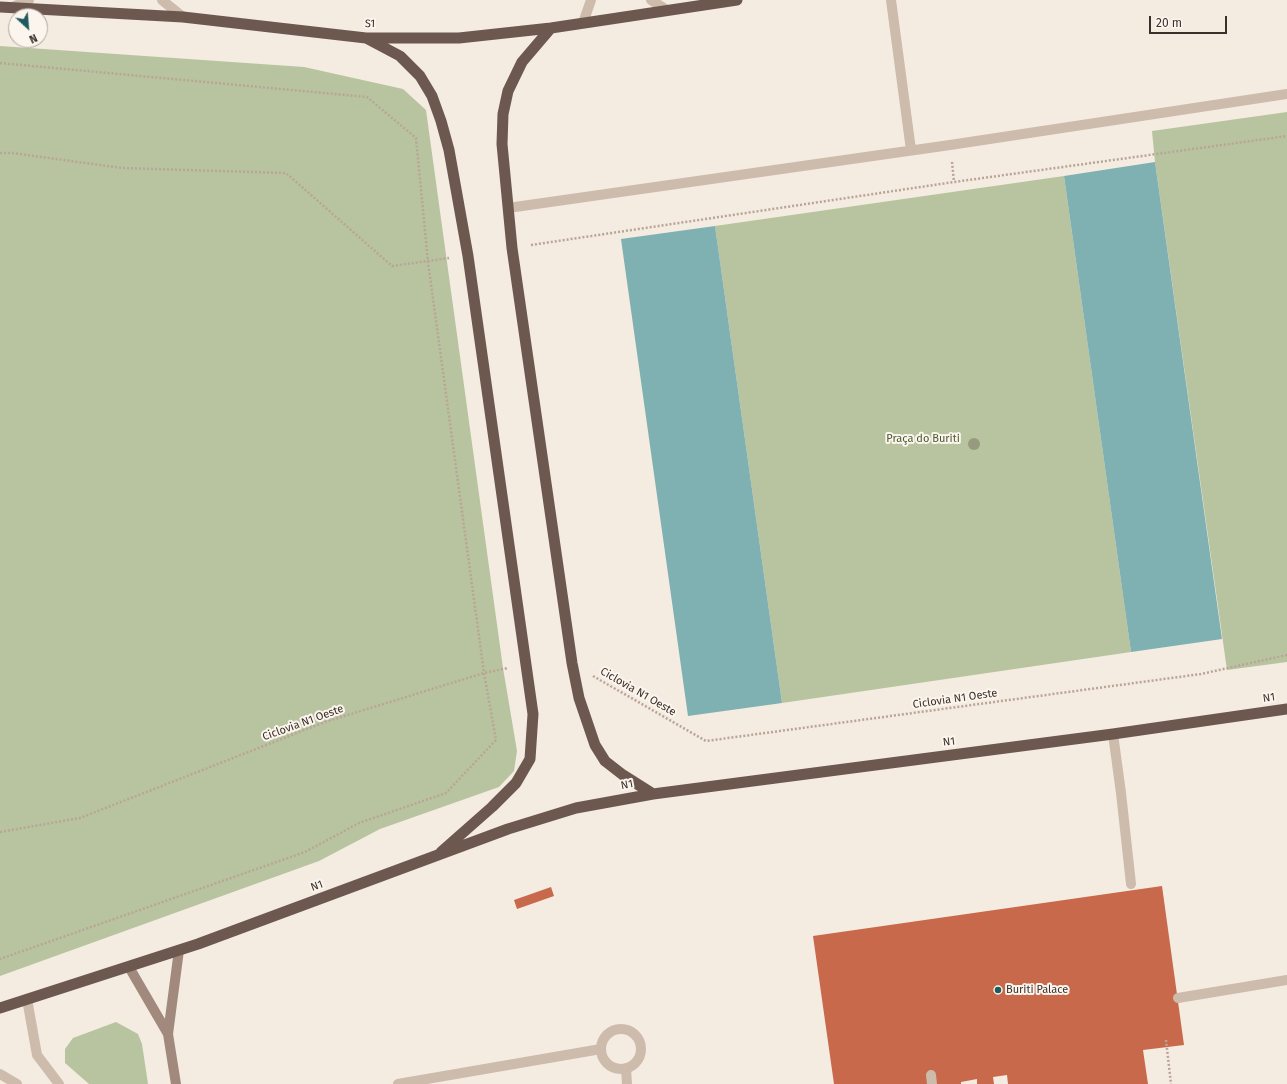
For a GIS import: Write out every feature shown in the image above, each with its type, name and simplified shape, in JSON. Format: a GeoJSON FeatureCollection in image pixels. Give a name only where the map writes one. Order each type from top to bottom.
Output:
{"type":"FeatureCollection","features":[{"type":"Feature","properties":{"kind":"highway","name":"S1"},"geometry":{"type":"LineString","coordinates":[[5,8],[183,17],[366,38],[460,38],[551,28],[737,0]]}},
{"type":"Feature","properties":{"kind":"highway"},"geometry":{"type":"LineString","coordinates":[[551,28],[522,62],[508,91],[503,114],[502,144],[512,248],[572,663],[579,698],[595,745],[605,761],[623,775],[653,794]]}},
{"type":"Feature","properties":{"kind":"highway"},"geometry":{"type":"LineString","coordinates":[[366,38],[400,56],[420,76],[432,96],[449,150],[468,256],[533,714],[530,759],[516,783],[492,807],[436,856]]}},
{"type":"Feature","properties":{"kind":"highway","name":"N1"},"geometry":{"type":"LineString","coordinates":[[0,1008],[179,950],[508,829],[576,808],[653,794],[1113,734],[1287,709]]}},
{"type":"Feature","properties":{"kind":"main road"},"geometry":{"type":"LineString","coordinates":[[176,1084],[168,1034],[179,950]]}},
{"type":"Feature","properties":{"kind":"main road"},"geometry":{"type":"LineString","coordinates":[[129,967],[168,1034]]}},
{"type":"Feature","properties":{"kind":"lane"},"geometry":{"type":"LineString","coordinates":[[5,8],[29,0]]}},
{"type":"Feature","properties":{"kind":"lane"},"geometry":{"type":"LineString","coordinates":[[162,0],[183,17]]}},
{"type":"Feature","properties":{"kind":"lane"},"geometry":{"type":"LineString","coordinates":[[583,23],[591,0]]}},
{"type":"Feature","properties":{"kind":"lane"},"geometry":{"type":"LineString","coordinates":[[651,0],[667,10]]}},
{"type":"Feature","properties":{"kind":"lane"},"geometry":{"type":"LineString","coordinates":[[891,0],[911,150]]}},
{"type":"Feature","properties":{"kind":"lane"},"geometry":{"type":"LineString","coordinates":[[508,208],[1287,94]]}},
{"type":"Feature","properties":{"kind":"lane"},"geometry":{"type":"LineString","coordinates":[[1113,734],[1131,884]]}},
{"type":"Feature","properties":{"kind":"lane"},"geometry":{"type":"LineString","coordinates":[[1178,998],[1287,980]]}},
{"type":"Feature","properties":{"kind":"lane"},"geometry":{"type":"LineString","coordinates":[[27,999],[37,1055],[59,1084]]}},
{"type":"Feature","properties":{"kind":"lane"},"geometry":{"type":"LineString","coordinates":[[618,1029],[627,1030],[635,1034],[640,1043],[641,1051],[639,1059],[634,1065],[626,1069],[617,1069],[608,1065],[603,1058],[601,1049],[603,1040],[606,1036],[618,1029]]}},
{"type":"Feature","properties":{"kind":"lane"},"geometry":{"type":"LineString","coordinates":[[398,1084],[601,1049]]}},
{"type":"Feature","properties":{"kind":"lane"},"geometry":{"type":"LineString","coordinates":[[626,1069],[627,1084]]}},
{"type":"Feature","properties":{"kind":"lane"},"geometry":{"type":"LineString","coordinates":[[0,1074],[17,1084]]}},
{"type":"Feature","properties":{"kind":"path"},"geometry":{"type":"LineString","coordinates":[[0,63],[367,97],[416,138],[428,262],[484,673],[496,740],[446,793],[359,823],[305,852],[0,958]]}},
{"type":"Feature","properties":{"kind":"path","name":"Ciclovia N1 Oeste"},"geometry":{"type":"LineString","coordinates":[[572,663],[706,741],[1200,674],[1287,655]]}},
{"type":"Feature","properties":{"kind":"path","name":"Ciclovia N1 Oeste"},"geometry":{"type":"LineString","coordinates":[[0,832],[80,818],[325,722],[484,673],[503,668],[527,666]]}},
{"type":"Feature","properties":{"kind":"path"},"geometry":{"type":"LineString","coordinates":[[1166,1040],[1171,1084]]}},
{"type":"Feature","properties":{"kind":"green space"},"geometry":{"type":"Polygon","coordinates":[[[0,46],[8,47],[8,48],[29,48],[304,67],[403,89],[426,110],[503,668],[517,751],[514,771],[499,787],[380,829],[319,861],[0,976],[0,46]]]}},
{"type":"Feature","properties":{"kind":"green space"},"geometry":{"type":"Polygon","coordinates":[[[1287,112],[1287,662],[1227,670],[1155,162],[1152,131],[1287,112]]]}},
{"type":"Feature","properties":{"kind":"green space","name":"Praça do Buriti"},"geometry":{"type":"Polygon","coordinates":[[[1064,176],[1131,652],[782,703],[715,226],[1064,176]]]}},
{"type":"Feature","properties":{"kind":"green space"},"geometry":{"type":"Polygon","coordinates":[[[116,1022],[138,1034],[142,1044],[148,1084],[89,1084],[65,1063],[65,1049],[73,1038],[116,1022]]]}},
{"type":"Feature","properties":{"kind":"water"},"geometry":{"type":"Polygon","coordinates":[[[1155,162],[1222,639],[1131,652],[1064,176],[1155,162]]]}},
{"type":"Feature","properties":{"kind":"water"},"geometry":{"type":"Polygon","coordinates":[[[715,226],[782,703],[688,716],[621,239],[715,226]]]}},
{"type":"Feature","properties":{"kind":"building","name":"Buriti Palace"},"geometry":{"type":"Polygon","coordinates":[[[1162,886],[1184,1045],[1143,1050],[1148,1084],[1008,1084],[1007,1075],[993,1077],[994,1084],[977,1084],[977,1079],[961,1082],[961,1084],[834,1084],[813,936],[1162,886]]]}},
{"type":"Feature","properties":{"kind":"building"},"geometry":{"type":"Polygon","coordinates":[[[551,887],[554,896],[517,909],[514,900],[551,887]]]}},
{"type":"Feature","properties":{"kind":"place","name":"Buriti Palace"},"geometry":{"type":"Point","coordinates":[998,990]}}]}
